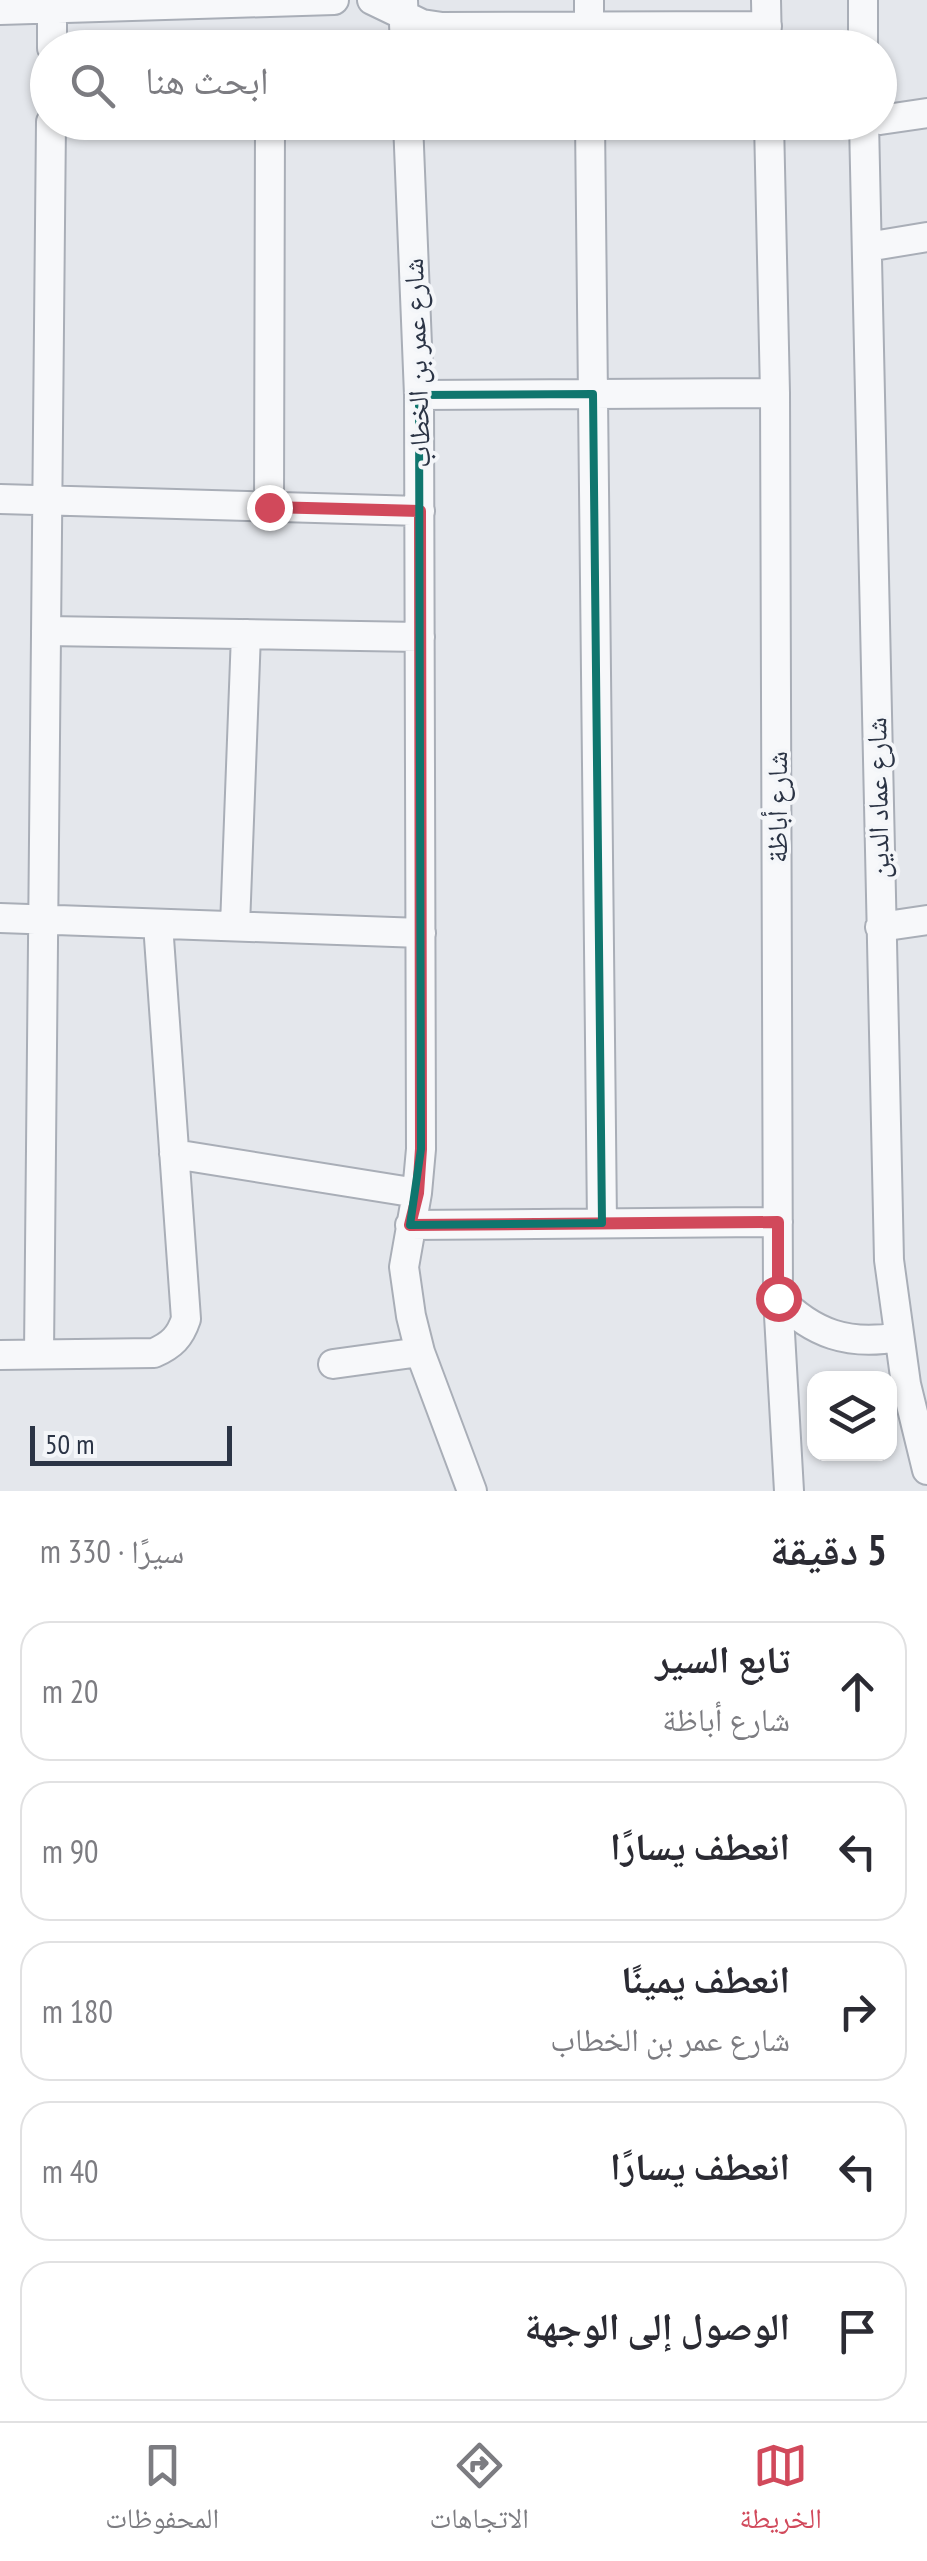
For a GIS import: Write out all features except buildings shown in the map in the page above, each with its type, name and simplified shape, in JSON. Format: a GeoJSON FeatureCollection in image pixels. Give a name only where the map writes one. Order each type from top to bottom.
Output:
{"type":"FeatureCollection","features":[{"type":"Feature","properties":{"kind":"street"},"geometry":{"type":"LineString","coordinates":[[0,10],[334,0]]}},
{"type":"Feature","properties":{"kind":"street"},"geometry":{"type":"LineString","coordinates":[[372,0],[403,8],[422,24],[442,27],[767,24]]}},
{"type":"Feature","properties":{"kind":"street"},"geometry":{"type":"LineString","coordinates":[[863,0],[863,30]]}},
{"type":"Feature","properties":{"kind":"street"},"geometry":{"type":"LineString","coordinates":[[52,9],[52,30]]}},
{"type":"Feature","properties":{"kind":"street"},"geometry":{"type":"LineString","coordinates":[[897,117],[927,113]]}},
{"type":"Feature","properties":{"kind":"street"},"geometry":{"type":"LineString","coordinates":[[39,1354],[51,140]]}},
{"type":"Feature","properties":{"kind":"street"},"geometry":{"type":"LineString","coordinates":[[269,507],[270,140]]}},
{"type":"Feature","properties":{"kind":"street","name":"شارع عمر بن الخطاب"},"geometry":{"type":"LineString","coordinates":[[409,140],[419,395],[421,1149],[418,1193],[404,1267],[420,1352],[472,1491]]}},
{"type":"Feature","properties":{"kind":"street"},"geometry":{"type":"LineString","coordinates":[[590,140],[602,1223]]}},
{"type":"Feature","properties":{"kind":"street","name":"شارع أباظة"},"geometry":{"type":"LineString","coordinates":[[769,140],[778,1298],[790,1491]]}},
{"type":"Feature","properties":{"kind":"street","name":"شارع عماد الدين"},"geometry":{"type":"LineString","coordinates":[[864,140],[888,1260],[906,1384],[927,1470]]}},
{"type":"Feature","properties":{"kind":"street"},"geometry":{"type":"LineString","coordinates":[[867,247],[927,237]]}},
{"type":"Feature","properties":{"kind":"street"},"geometry":{"type":"LineString","coordinates":[[419,395],[774,393]]}},
{"type":"Feature","properties":{"kind":"street"},"geometry":{"type":"LineString","coordinates":[[0,499],[420,511]]}},
{"type":"Feature","properties":{"kind":"street"},"geometry":{"type":"LineString","coordinates":[[46,631],[420,637]]}},
{"type":"Feature","properties":{"kind":"street"},"geometry":{"type":"LineString","coordinates":[[235,926],[246,634]]}},
{"type":"Feature","properties":{"kind":"street"},"geometry":{"type":"LineString","coordinates":[[0,918],[421,933]]}},
{"type":"Feature","properties":{"kind":"street"},"geometry":{"type":"LineString","coordinates":[[880,927],[927,920]]}},
{"type":"Feature","properties":{"kind":"street"},"geometry":{"type":"LineString","coordinates":[[0,1355],[154,1353],[170,1346],[182,1332],[186,1319],[158,924]]}},
{"type":"Feature","properties":{"kind":"street"},"geometry":{"type":"LineString","coordinates":[[174,1154],[418,1193]]}},
{"type":"Feature","properties":{"kind":"street"},"geometry":{"type":"LineString","coordinates":[[410,1225],[778,1222]]}},
{"type":"Feature","properties":{"kind":"street"},"geometry":{"type":"LineString","coordinates":[[778,1298],[812,1327],[832,1336],[876,1341],[898,1337]]}},
{"type":"Feature","properties":{"kind":"street"},"geometry":{"type":"LineString","coordinates":[[333,1364],[420,1352]]}},
{"type":"Feature","properties":{"kind":"highlighted area"},"geometry":{"type":"Polygon","coordinates":[[[593,394],[602,1223],[410,1225],[421,1149],[419,395],[593,394]]]}},
{"type":"Feature","properties":{"kind":"route"},"geometry":{"type":"LineString","coordinates":[[269,507],[420,511],[421,1149],[418,1193],[410,1225],[778,1222],[778,1298]]}}]}
